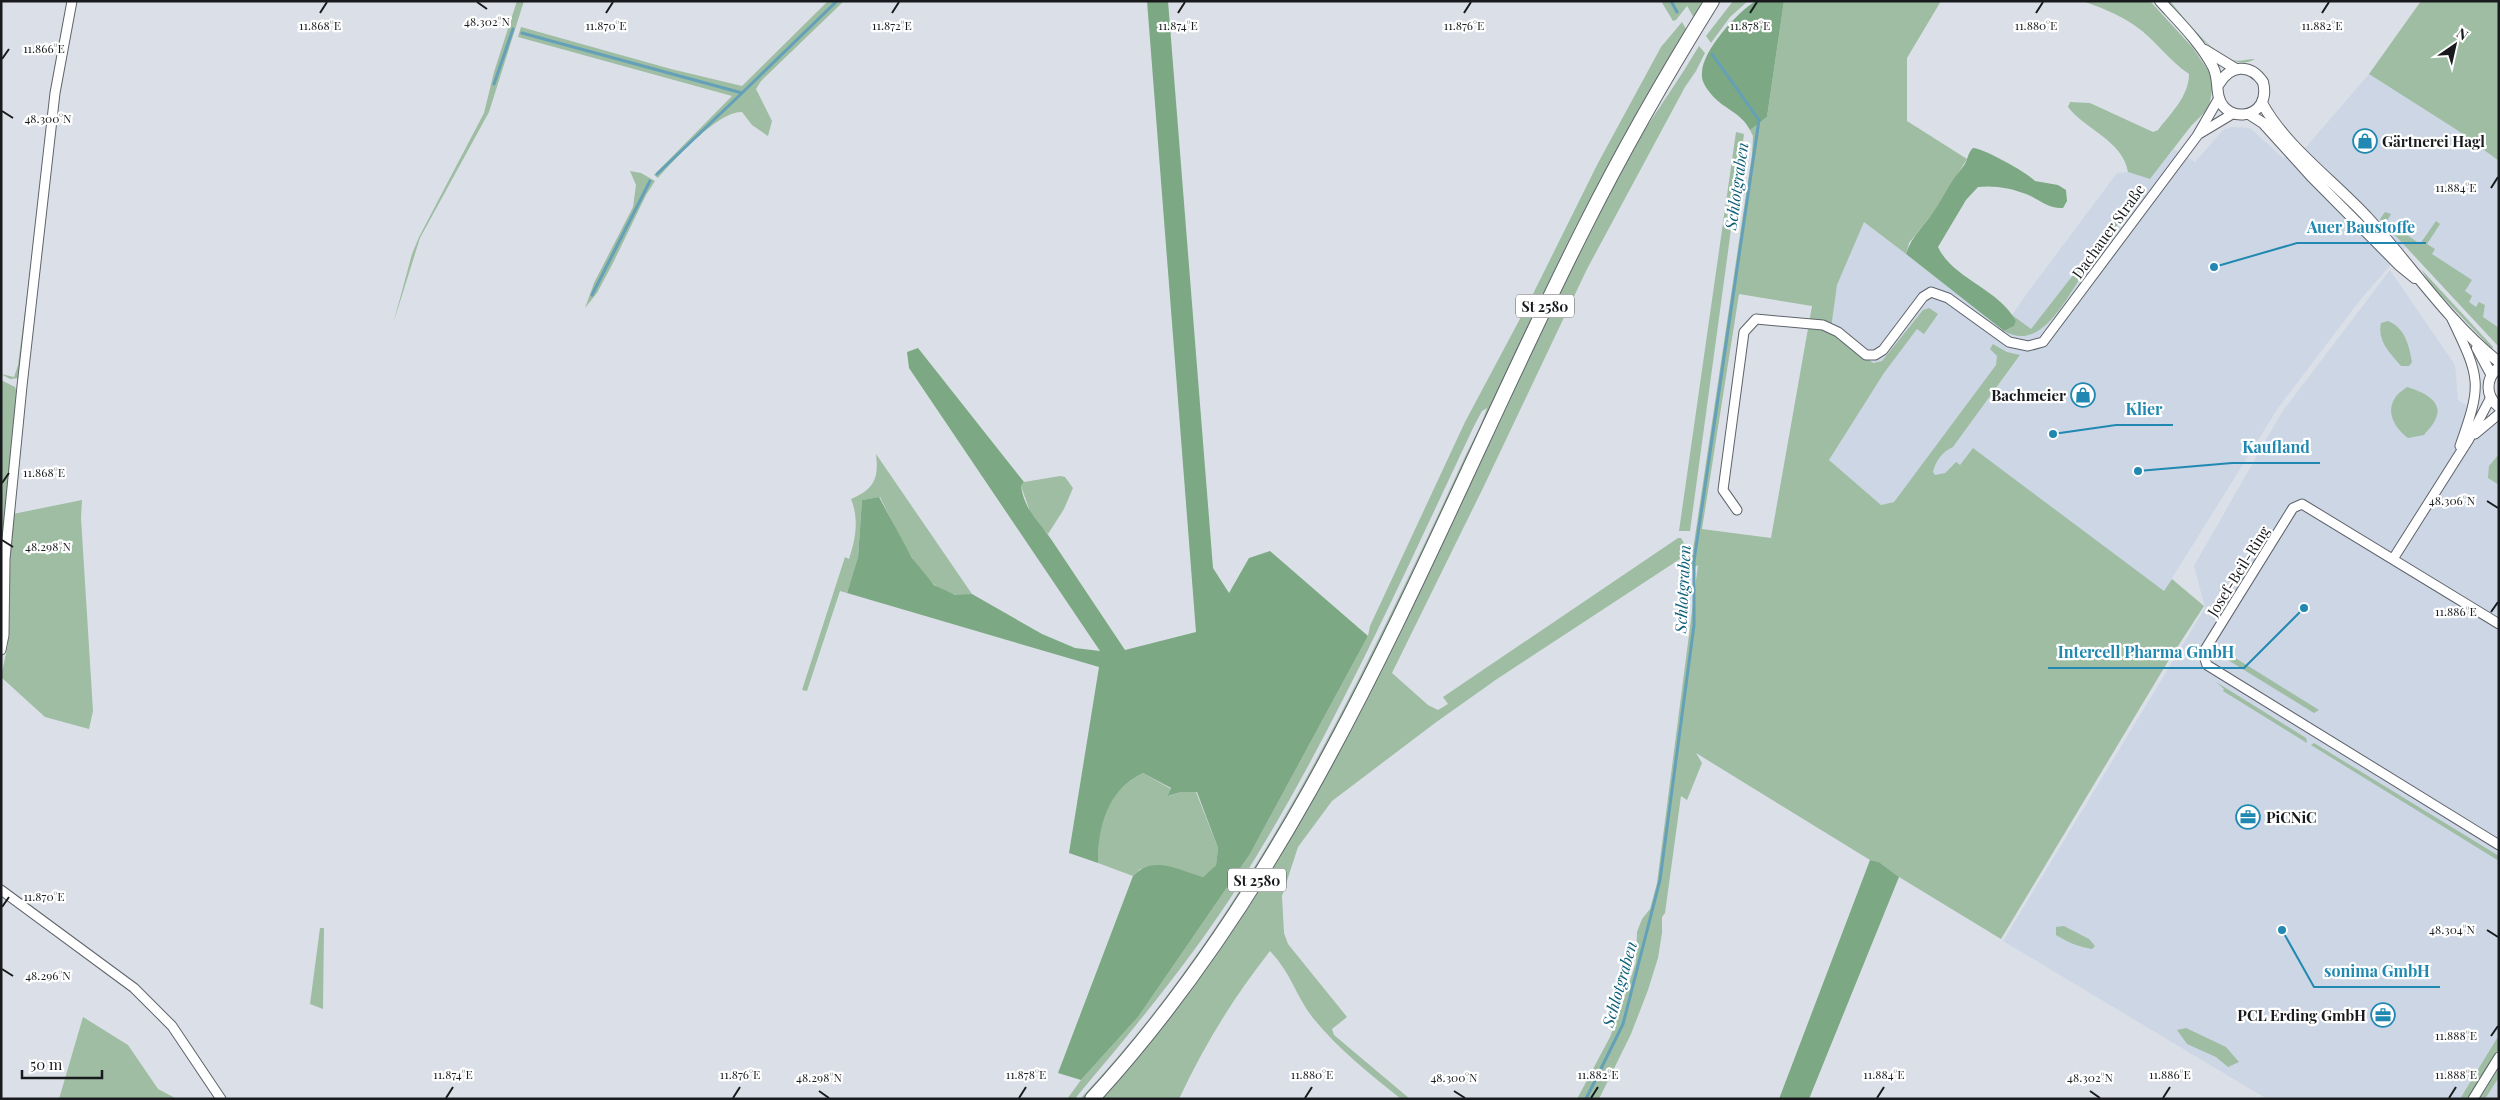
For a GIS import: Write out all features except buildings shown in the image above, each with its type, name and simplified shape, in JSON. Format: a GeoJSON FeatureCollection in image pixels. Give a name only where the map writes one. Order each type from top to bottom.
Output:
{"type":"FeatureCollection","features":[{"type":"Feature","properties":{"kind":"highway","name":"St 2580"},"geometry":{"type":"LineString","coordinates":[[1092,1099],[1142,1042],[1201,964],[1259,878],[1308,794],[1366,684],[1588,218],[1652,99],[1712,1]]}},
{"type":"Feature","properties":{"kind":"highway","name":"St 2580"},"geometry":{"type":"LineString","coordinates":[[1703,16],[1721,1]]}},
{"type":"Feature","properties":{"kind":"street"},"geometry":{"type":"LineString","coordinates":[[1,650],[4,635],[5,559],[22,386],[55,93],[72,1]]}},
{"type":"Feature","properties":{"kind":"street","name":"Dachauer Straße"},"geometry":{"type":"LineString","coordinates":[[1737,510],[1723,490],[1744,332],[1756,319],[1823,325],[1838,332],[1866,355],[1875,355],[1883,350],[1923,298],[1931,292],[1948,298],[2009,342],[2028,346],[2043,342],[2197,136],[2218,98],[2219,84],[2202,48],[2160,1]]}},
{"type":"Feature","properties":{"kind":"street","name":"Dachauer Straße"},"geometry":{"type":"LineString","coordinates":[[2202,48],[2236,69],[2249,69],[2260,77],[2264,87],[2262,103]]}},
{"type":"Feature","properties":{"kind":"street"},"geometry":{"type":"LineString","coordinates":[[2219,84],[2228,72],[2236,69]]}},
{"type":"Feature","properties":{"kind":"street"},"geometry":{"type":"LineString","coordinates":[[2218,98],[2225,108],[2234,113],[2249,114],[2262,123],[2399,266],[2429,290]]}},
{"type":"Feature","properties":{"kind":"street"},"geometry":{"type":"LineString","coordinates":[[2249,114],[2262,103],[2270,116],[2307,159],[2366,217],[2471,338],[2495,371],[2488,386],[2491,398],[2499,407]]}},
{"type":"Feature","properties":{"kind":"street","name":"Dachauer Straße"},"geometry":{"type":"LineString","coordinates":[[2197,136],[2234,113]]}},
{"type":"Feature","properties":{"kind":"street"},"geometry":{"type":"LineString","coordinates":[[2447,310],[2466,348],[2476,377],[2474,407],[2456,458]]}},
{"type":"Feature","properties":{"kind":"street"},"geometry":{"type":"LineString","coordinates":[[2471,338],[2499,362]]}},
{"type":"Feature","properties":{"kind":"street"},"geometry":{"type":"LineString","coordinates":[[2394,559],[2469,440],[2491,398]]}},
{"type":"Feature","properties":{"kind":"street"},"geometry":{"type":"LineString","coordinates":[[2469,440],[2499,414]]}},
{"type":"Feature","properties":{"kind":"street","name":"Josef-Beil-Ring"},"geometry":{"type":"LineString","coordinates":[[2499,624],[2302,504],[2293,508],[2203,653],[2207,665],[2499,845]]}},
{"type":"Feature","properties":{"kind":"street"},"geometry":{"type":"LineString","coordinates":[[1,890],[134,988],[172,1026],[221,1099]]}},
{"type":"Feature","properties":{"kind":"street"},"geometry":{"type":"LineString","coordinates":[[2473,1099],[2499,1056]]}},
{"type":"Feature","properties":{"kind":"shaded area"},"geometry":{"type":"Polygon","coordinates":[[[2369,74],[2457,130],[2499,161],[2499,347],[2406,247],[2361,299],[2278,408],[2164,591],[1973,448],[1960,465],[1952,465],[1945,473],[1935,475],[1933,472],[1935,463],[1944,451],[1953,447],[2020,356],[2007,352],[1994,344],[1997,356],[1996,365],[1894,502],[1881,505],[1829,460],[1884,373],[1917,329],[1923,310],[1882,361],[1873,363],[1830,328],[1837,285],[1864,222],[2005,331],[2016,321],[2012,315],[2028,292],[2117,173],[2128,172],[2150,179],[2174,149],[2195,162],[2223,130],[2232,127],[2250,128],[2283,158],[2307,146],[2369,74]]]}},
{"type":"Feature","properties":{"kind":"shaded area"},"geometry":{"type":"Polygon","coordinates":[[[2390,270],[2455,365],[2458,400],[2499,426],[2499,1099],[2267,1099],[2003,941],[2205,608],[2194,566],[2282,412],[2390,270]]]}},
{"type":"Feature","properties":{"kind":"green space"},"geometry":{"type":"Polygon","coordinates":[[[517,1],[524,1],[489,112],[420,238],[393,324],[412,254],[419,237],[484,113],[494,72],[517,1]]]}},
{"type":"Feature","properties":{"kind":"green space"},"geometry":{"type":"Polygon","coordinates":[[[828,1],[844,1],[761,81],[756,89],[772,121],[768,136],[752,125],[742,112],[732,114],[721,119],[697,138],[658,178],[654,175],[732,96],[518,37],[521,27],[671,69],[742,86],[828,1]]]}},
{"type":"Feature","properties":{"kind":"green space"},"geometry":{"type":"Polygon","coordinates":[[[1147,1],[1168,1],[1213,568],[1229,593],[1249,558],[1270,551],[1368,636],[1250,854],[1138,1017],[1081,1080],[1058,1073],[1133,876],[1141,869],[1158,865],[1176,868],[1203,877],[1216,865],[1218,848],[1197,792],[1181,792],[1168,796],[1171,788],[1143,773],[1121,789],[1107,811],[1100,836],[1098,863],[1069,853],[1099,667],[847,593],[858,557],[862,500],[879,497],[912,558],[934,585],[955,595],[972,594],[1042,634],[1075,648],[1100,651],[909,368],[907,352],[918,348],[1024,482],[1021,486],[1029,510],[1053,542],[1125,650],[1196,632],[1147,1]]]}},
{"type":"Feature","properties":{"kind":"green space"},"geometry":{"type":"Polygon","coordinates":[[[1661,1],[1702,1],[1694,18],[1687,6],[1676,20],[1673,21],[1661,1]]]}},
{"type":"Feature","properties":{"kind":"green space"},"geometry":{"type":"Polygon","coordinates":[[[1733,1],[1748,1],[1730,17],[1711,43],[1706,36],[1733,1]]]}},
{"type":"Feature","properties":{"kind":"green space"},"geometry":{"type":"Polygon","coordinates":[[[1756,1],[1784,1],[1767,117],[1750,130],[1742,119],[1711,94],[1703,82],[1702,73],[1714,43],[1748,6],[1756,1]]]}},
{"type":"Feature","properties":{"kind":"green space"},"geometry":{"type":"Polygon","coordinates":[[[1784,1],[1941,1],[1907,58],[1907,121],[1967,159],[1933,213],[1909,243],[1906,254],[1864,222],[1837,285],[1831,328],[1873,363],[1882,361],[1923,310],[1929,308],[1938,314],[1924,334],[1917,329],[1884,373],[1829,460],[1881,505],[1894,502],[1996,365],[1997,356],[1990,349],[1993,344],[2007,352],[2020,355],[1953,447],[1940,457],[1933,472],[1935,475],[1945,473],[1956,462],[1960,465],[1973,448],[2164,591],[2172,579],[2204,606],[2167,663],[2001,939],[1899,877],[1879,862],[1870,860],[1696,753],[1702,763],[1687,800],[1681,796],[1665,913],[1662,917],[1662,933],[1658,958],[1648,990],[1631,1034],[1599,1099],[1577,1099],[1610,1037],[1621,1008],[1636,962],[1637,932],[1642,919],[1650,909],[1657,883],[1698,565],[1690,570],[1752,154],[1753,136],[1750,130],[1767,117],[1784,1]],[[1739,294],[1702,529],[1771,538],[1812,306],[1739,294]]]}},
{"type":"Feature","properties":{"kind":"green space"},"geometry":{"type":"Polygon","coordinates":[[[2082,1],[2150,1],[2193,48],[2211,75],[2213,84],[2209,108],[2191,126],[2150,179],[2128,172],[2125,161],[2112,144],[2068,107],[2070,102],[2090,103],[2153,132],[2158,130],[2183,97],[2189,74],[2134,25],[2109,11],[2082,1]]]}},
{"type":"Feature","properties":{"kind":"green space"},"geometry":{"type":"Polygon","coordinates":[[[2168,1],[2207,43],[2222,55],[2219,54],[2207,44],[2195,32],[2168,1]]]}},
{"type":"Feature","properties":{"kind":"green space"},"geometry":{"type":"Polygon","coordinates":[[[2421,1],[2499,1],[2499,161],[2457,130],[2369,74],[2421,1]]]}},
{"type":"Feature","properties":{"kind":"green space"},"geometry":{"type":"Polygon","coordinates":[[[1682,22],[1686,29],[1626,134],[1571,241],[1417,568],[1307,782],[1245,886],[1209,940],[1171,992],[1131,1042],[1084,1099],[1080,1099],[1131,1041],[1178,981],[1222,917],[1302,786],[1339,718],[1421,551],[1479,429],[1487,408],[1482,411],[1474,426],[1335,716],[1305,772],[1240,883],[1183,966],[1142,1018],[1075,1099],[1067,1099],[1081,1080],[1138,1017],[1250,854],[1368,636],[1370,626],[1465,422],[1530,300],[1598,163],[1661,47],[1682,22]]]}},
{"type":"Feature","properties":{"kind":"green space"},"geometry":{"type":"Polygon","coordinates":[[[1699,46],[1705,53],[1587,269],[1483,488],[1392,673],[1428,705],[1438,710],[1448,704],[1443,697],[1678,538],[1681,538],[1688,550],[1683,557],[1497,679],[1332,801],[1298,847],[1282,896],[1284,933],[1288,944],[1347,1017],[1332,1029],[1334,1035],[1410,1099],[1401,1099],[1366,1071],[1322,1029],[1307,1010],[1283,968],[1270,951],[1220,1022],[1179,1099],[1101,1099],[1168,1019],[1229,935],[1284,848],[1336,758],[1384,666],[1552,306],[1607,195],[1639,138],[1699,46]]]}},
{"type":"Feature","properties":{"kind":"green space"},"geometry":{"type":"Polygon","coordinates":[[[1736,132],[1744,134],[1690,531],[1679,531],[1736,132]]]}},
{"type":"Feature","properties":{"kind":"green space"},"geometry":{"type":"Polygon","coordinates":[[[1973,148],[1986,152],[2024,172],[2035,181],[2058,185],[2066,190],[2067,201],[2063,208],[2058,208],[2014,190],[1978,187],[1966,200],[1938,247],[1954,267],[1998,300],[2008,310],[2016,321],[2014,326],[2004,331],[1906,254],[1911,242],[1964,166],[1973,148]]]}},
{"type":"Feature","properties":{"kind":"green space"},"geometry":{"type":"Polygon","coordinates":[[[630,171],[641,173],[655,181],[646,195],[597,293],[585,308],[594,283],[633,207],[636,185],[630,171]]]}},
{"type":"Feature","properties":{"kind":"green space"},"geometry":{"type":"Polygon","coordinates":[[[2138,190],[2141,192],[2091,263],[2085,259],[2138,190]]]}},
{"type":"Feature","properties":{"kind":"green space"},"geometry":{"type":"Polygon","coordinates":[[[2385,212],[2391,214],[2387,221],[2420,244],[2436,221],[2440,224],[2427,244],[2435,249],[2432,254],[2472,280],[2465,291],[2472,296],[2469,302],[2476,307],[2479,302],[2485,305],[2483,317],[2499,328],[2499,347],[2380,219],[2385,212]]]}},
{"type":"Feature","properties":{"kind":"green space"},"geometry":{"type":"Polygon","coordinates":[[[37,217],[20,378],[10,379],[1,374],[14,377],[18,365],[37,217]]]}},
{"type":"Feature","properties":{"kind":"green space"},"geometry":{"type":"Polygon","coordinates":[[[2421,269],[2493,347],[2492,349],[2431,285],[2421,269]]]}},
{"type":"Feature","properties":{"kind":"green space"},"geometry":{"type":"Polygon","coordinates":[[[2077,270],[2083,274],[2051,320],[2041,329],[2030,335],[2017,336],[2004,331],[2014,326],[2016,321],[2012,315],[2031,329],[2077,270]]]}},
{"type":"Feature","properties":{"kind":"green space"},"geometry":{"type":"Polygon","coordinates":[[[2388,321],[2398,328],[2405,338],[2412,362],[2409,366],[2401,366],[2383,341],[2380,329],[2381,323],[2388,321]]]}},
{"type":"Feature","properties":{"kind":"green space"},"geometry":{"type":"Polygon","coordinates":[[[1,380],[15,387],[17,392],[1,563],[1,380]]]}},
{"type":"Feature","properties":{"kind":"green space"},"geometry":{"type":"Polygon","coordinates":[[[2407,387],[2424,394],[2434,401],[2438,412],[2434,422],[2424,435],[2408,438],[2393,420],[2391,409],[2396,397],[2407,387]]]}},
{"type":"Feature","properties":{"kind":"green space"},"geometry":{"type":"Polygon","coordinates":[[[876,454],[972,594],[956,595],[943,591],[931,582],[910,555],[880,497],[862,500],[858,557],[847,593],[840,591],[807,691],[802,690],[845,557],[849,559],[853,544],[856,521],[851,499],[865,491],[873,482],[877,470],[876,454]]]}},
{"type":"Feature","properties":{"kind":"green space"},"geometry":{"type":"Polygon","coordinates":[[[2499,454],[2499,485],[2488,478],[2489,466],[2499,454]]]}},
{"type":"Feature","properties":{"kind":"green space"},"geometry":{"type":"Polygon","coordinates":[[[1060,476],[1065,477],[1073,488],[1064,509],[1048,534],[1032,517],[1021,486],[1024,482],[1060,476]]]}},
{"type":"Feature","properties":{"kind":"green space"},"geometry":{"type":"Polygon","coordinates":[[[82,500],[81,518],[93,711],[89,729],[45,717],[1,677],[8,644],[13,514],[82,500]]]}},
{"type":"Feature","properties":{"kind":"green space"},"geometry":{"type":"Polygon","coordinates":[[[2224,648],[2224,651],[2319,710],[2314,713],[2223,657],[2221,652],[2224,648]]]}},
{"type":"Feature","properties":{"kind":"green space"},"geometry":{"type":"Polygon","coordinates":[[[2216,682],[2306,738],[2307,743],[2223,691],[2224,689],[2216,682]]]}},
{"type":"Feature","properties":{"kind":"green space"},"geometry":{"type":"Polygon","coordinates":[[[2314,743],[2499,856],[2499,861],[2311,745],[2314,743]]]}},
{"type":"Feature","properties":{"kind":"green space"},"geometry":{"type":"Polygon","coordinates":[[[1143,773],[1171,789],[1169,796],[1181,792],[1196,792],[1218,848],[1216,865],[1203,877],[1140,869],[1133,876],[1098,863],[1102,823],[1107,811],[1120,789],[1143,773]]]}},
{"type":"Feature","properties":{"kind":"green space"},"geometry":{"type":"Polygon","coordinates":[[[1870,860],[1879,862],[1899,877],[1809,1099],[1779,1099],[1870,860]]]}},
{"type":"Feature","properties":{"kind":"green space"},"geometry":{"type":"Polygon","coordinates":[[[2064,926],[2089,939],[2095,946],[2092,949],[2082,947],[2056,935],[2056,927],[2064,926]]]}},
{"type":"Feature","properties":{"kind":"green space"},"geometry":{"type":"Polygon","coordinates":[[[320,928],[324,928],[323,1009],[310,1004],[320,928]]]}},
{"type":"Feature","properties":{"kind":"green space"},"geometry":{"type":"Polygon","coordinates":[[[83,1017],[128,1045],[158,1089],[177,1099],[59,1099],[83,1017]]]}},
{"type":"Feature","properties":{"kind":"green space"},"geometry":{"type":"Polygon","coordinates":[[[2186,1028],[2226,1047],[2239,1062],[2228,1067],[2216,1057],[2187,1044],[2177,1030],[2186,1028]]]}},
{"type":"Feature","properties":{"kind":"green space"},"geometry":{"type":"Polygon","coordinates":[[[2499,1035],[2499,1049],[2468,1099],[2460,1099],[2499,1035]]]}},
{"type":"Feature","properties":{"kind":"green space"},"geometry":{"type":"Polygon","coordinates":[[[2499,1064],[2499,1077],[2485,1099],[2477,1099],[2499,1064]]]}},
{"type":"Feature","properties":{"kind":"waterway"},"geometry":{"type":"LineString","coordinates":[[522,33],[742,93],[837,1]]}},
{"type":"Feature","properties":{"kind":"waterway"},"geometry":{"type":"LineString","coordinates":[[1671,1],[1677,12]]}},
{"type":"Feature","properties":{"kind":"waterway"},"geometry":{"type":"LineString","coordinates":[[494,84],[513,29]]}},
{"type":"Feature","properties":{"kind":"waterway","name":"Schlotgraben"},"geometry":{"type":"LineString","coordinates":[[1586,1099],[1623,1024],[1660,880],[1694,625],[1694,561],[1759,120],[1712,54]]}},
{"type":"Feature","properties":{"kind":"waterway"},"geometry":{"type":"LineString","coordinates":[[657,174],[742,93]]}},
{"type":"Feature","properties":{"kind":"waterway"},"geometry":{"type":"LineString","coordinates":[[592,295],[650,181]]}},
{"type":"Feature","properties":{"kind":"place","name":"Gärtnerei Hagl"},"geometry":{"type":"Point","coordinates":[2365,141]}},
{"type":"Feature","properties":{"kind":"place","name":"Auer Baustoffe"},"geometry":{"type":"Point","coordinates":[2214,267]}},
{"type":"Feature","properties":{"kind":"place","name":"Bachmeier"},"geometry":{"type":"Point","coordinates":[2083,395]}},
{"type":"Feature","properties":{"kind":"place","name":"Klier"},"geometry":{"type":"Point","coordinates":[2053,434]}},
{"type":"Feature","properties":{"kind":"place","name":"Kaufland"},"geometry":{"type":"Point","coordinates":[2138,471]}},
{"type":"Feature","properties":{"kind":"place","name":"Intercell Pharma GmbH"},"geometry":{"type":"Point","coordinates":[2304,608]}},
{"type":"Feature","properties":{"kind":"place","name":"PiCNiC"},"geometry":{"type":"Point","coordinates":[2248,817]}},
{"type":"Feature","properties":{"kind":"place","name":"sonima GmbH"},"geometry":{"type":"Point","coordinates":[2282,930]}},
{"type":"Feature","properties":{"kind":"place","name":"PCL Erding GmbH"},"geometry":{"type":"Point","coordinates":[2383,1015]}}]}
